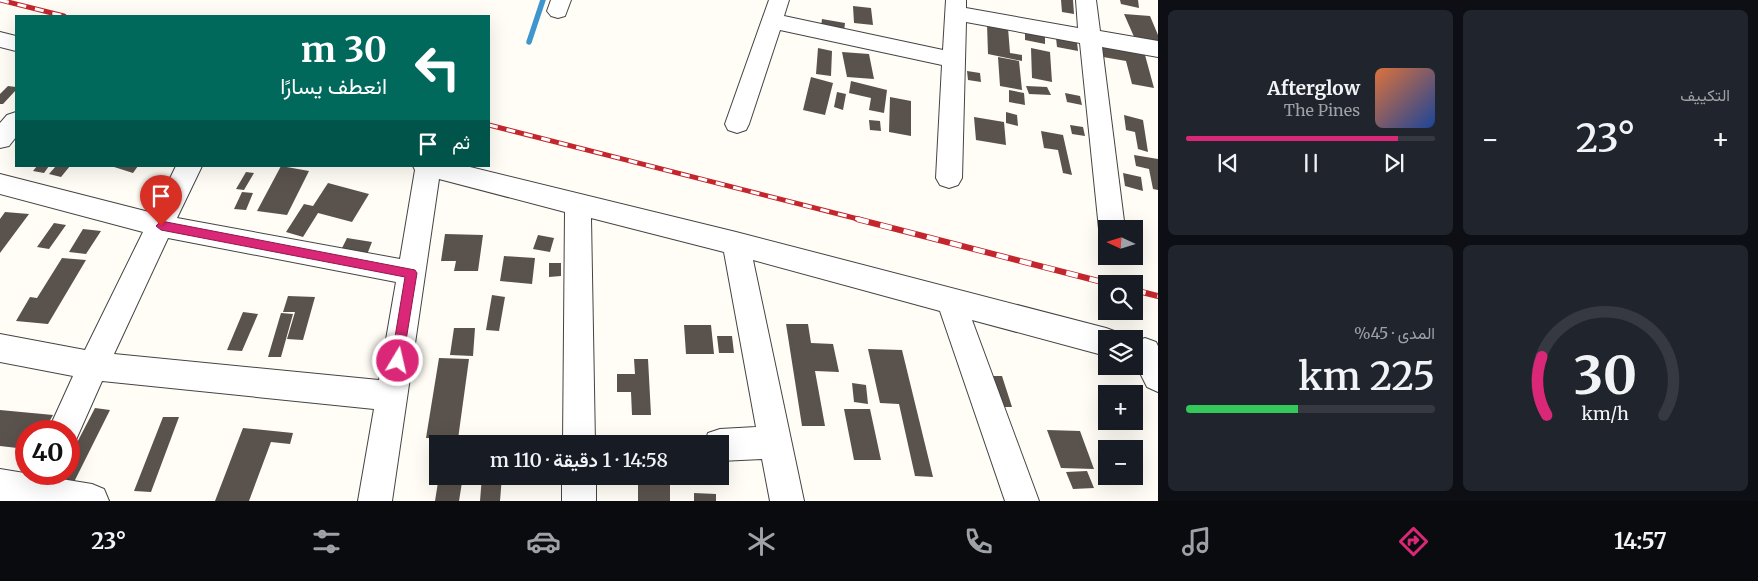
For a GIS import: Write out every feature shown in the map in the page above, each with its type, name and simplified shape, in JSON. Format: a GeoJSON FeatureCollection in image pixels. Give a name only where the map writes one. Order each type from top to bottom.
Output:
{"type":"FeatureCollection","features":[{"type":"Feature","properties":{"kind":"street"},"geometry":{"type":"LineString","coordinates":[[1086,0],[1111,220]]}},
{"type":"Feature","properties":{"kind":"street"},"geometry":{"type":"LineString","coordinates":[[949,178],[955,7],[1158,48]]}},
{"type":"Feature","properties":{"kind":"street"},"geometry":{"type":"LineString","coordinates":[[737,124],[776,10],[953,60]]}},
{"type":"Feature","properties":{"kind":"street"},"geometry":{"type":"LineString","coordinates":[[0,39],[15,44]]}},
{"type":"Feature","properties":{"kind":"street"},"geometry":{"type":"LineString","coordinates":[[0,139],[15,122]]}},
{"type":"Feature","properties":{"kind":"street"},"geometry":{"type":"LineString","coordinates":[[69,420],[189,167]]}},
{"type":"Feature","properties":{"kind":"street"},"geometry":{"type":"LineString","coordinates":[[375,501],[427,167],[736,244],[1098,340]]}},
{"type":"Feature","properties":{"kind":"street"},"geometry":{"type":"LineString","coordinates":[[0,184],[161,226],[411,273]]}},
{"type":"Feature","properties":{"kind":"street"},"geometry":{"type":"LineString","coordinates":[[578,205],[579,435]]}},
{"type":"Feature","properties":{"kind":"street"},"geometry":{"type":"LineString","coordinates":[[736,244],[787,501]]}},
{"type":"Feature","properties":{"kind":"street"},"geometry":{"type":"LineString","coordinates":[[951,301],[1022,501]]}},
{"type":"Feature","properties":{"kind":"street"},"geometry":{"type":"LineString","coordinates":[[0,348],[93,366],[392,396]]}},
{"type":"Feature","properties":{"kind":"street"},"geometry":{"type":"LineString","coordinates":[[729,445],[776,442]]}},
{"type":"Feature","properties":{"kind":"street"},"geometry":{"type":"LineString","coordinates":[[579,485],[579,501]]}},
{"type":"Feature","properties":{"kind":"street"},"geometry":{"type":"LineString","coordinates":[[0,486],[39,489],[92,501]]}},
{"type":"Feature","properties":{"kind":"building"},"geometry":{"type":"Polygon","coordinates":[[[1061,0],[1073,0],[1074,14],[1062,12],[1061,0]]]}},
{"type":"Feature","properties":{"kind":"building"},"geometry":{"type":"Polygon","coordinates":[[[1120,0],[1138,0],[1139,8],[1121,4],[1120,0]]]}},
{"type":"Feature","properties":{"kind":"building"},"geometry":{"type":"Polygon","coordinates":[[[853,6],[871,8],[873,25],[854,23],[853,6]]]}},
{"type":"Feature","properties":{"kind":"building"},"geometry":{"type":"Polygon","coordinates":[[[1124,14],[1150,16],[1158,35],[1158,41],[1135,39],[1124,14]]]}},
{"type":"Feature","properties":{"kind":"building"},"geometry":{"type":"Polygon","coordinates":[[[822,19],[845,23],[844,31],[821,27],[822,19]]]}},
{"type":"Feature","properties":{"kind":"building"},"geometry":{"type":"Polygon","coordinates":[[[987,24],[1008,28],[1010,53],[1022,55],[1022,61],[988,54],[987,24]]]}},
{"type":"Feature","properties":{"kind":"building"},"geometry":{"type":"Polygon","coordinates":[[[1025,32],[1045,36],[1045,44],[1025,40],[1025,32]]]}},
{"type":"Feature","properties":{"kind":"building"},"geometry":{"type":"Polygon","coordinates":[[[1056,38],[1077,42],[1078,51],[1057,47],[1056,38]]]}},
{"type":"Feature","properties":{"kind":"building"},"geometry":{"type":"Polygon","coordinates":[[[1101,47],[1145,55],[1154,88],[1132,84],[1126,61],[1103,57],[1101,47]]]}},
{"type":"Feature","properties":{"kind":"building"},"geometry":{"type":"Polygon","coordinates":[[[818,48],[832,51],[831,76],[816,74],[818,48]]]}},
{"type":"Feature","properties":{"kind":"building"},"geometry":{"type":"Polygon","coordinates":[[[1031,48],[1050,52],[1052,82],[1032,78],[1031,48]]]}},
{"type":"Feature","properties":{"kind":"building"},"geometry":{"type":"Polygon","coordinates":[[[842,52],[869,54],[874,79],[847,77],[842,52]]]}},
{"type":"Feature","properties":{"kind":"building"},"geometry":{"type":"Polygon","coordinates":[[[998,57],[1019,61],[1022,90],[1000,86],[998,57]]]}},
{"type":"Feature","properties":{"kind":"building"},"geometry":{"type":"Polygon","coordinates":[[[967,71],[980,73],[981,82],[968,80],[967,71]]]}},
{"type":"Feature","properties":{"kind":"building"},"geometry":{"type":"Polygon","coordinates":[[[811,77],[833,83],[825,115],[803,110],[811,77]]]}},
{"type":"Feature","properties":{"kind":"building"},"geometry":{"type":"Polygon","coordinates":[[[851,81],[887,90],[884,113],[869,110],[871,98],[849,93],[851,81]]]}},
{"type":"Feature","properties":{"kind":"building"},"geometry":{"type":"Polygon","coordinates":[[[8,86],[15,87],[15,91],[3,104],[0,104],[0,94],[8,86]]]}},
{"type":"Feature","properties":{"kind":"building"},"geometry":{"type":"Polygon","coordinates":[[[1026,86],[1047,87],[1051,95],[1029,94],[1026,86]]]}},
{"type":"Feature","properties":{"kind":"building"},"geometry":{"type":"Polygon","coordinates":[[[1009,90],[1024,93],[1025,105],[1009,102],[1009,90]]]}},
{"type":"Feature","properties":{"kind":"building"},"geometry":{"type":"Polygon","coordinates":[[[837,92],[846,94],[843,110],[834,107],[837,92]]]}},
{"type":"Feature","properties":{"kind":"building"},"geometry":{"type":"Polygon","coordinates":[[[1065,93],[1080,96],[1082,105],[1067,102],[1065,93]]]}},
{"type":"Feature","properties":{"kind":"building"},"geometry":{"type":"Polygon","coordinates":[[[890,97],[911,101],[911,136],[889,132],[890,97]]]}},
{"type":"Feature","properties":{"kind":"building"},"geometry":{"type":"Polygon","coordinates":[[[1006,112],[1017,115],[1018,126],[1006,123],[1006,112]]]}},
{"type":"Feature","properties":{"kind":"building"},"geometry":{"type":"Polygon","coordinates":[[[1124,115],[1143,120],[1148,152],[1138,149],[1135,132],[1126,130],[1124,115]]]}},
{"type":"Feature","properties":{"kind":"building"},"geometry":{"type":"Polygon","coordinates":[[[974,117],[1004,122],[1006,145],[976,140],[974,117]]]}},
{"type":"Feature","properties":{"kind":"building"},"geometry":{"type":"Polygon","coordinates":[[[869,120],[880,121],[881,131],[870,130],[869,120]]]}},
{"type":"Feature","properties":{"kind":"building"},"geometry":{"type":"Polygon","coordinates":[[[1070,125],[1083,127],[1085,136],[1072,134],[1070,125]]]}},
{"type":"Feature","properties":{"kind":"building"},"geometry":{"type":"Polygon","coordinates":[[[1041,131],[1063,135],[1072,175],[1063,173],[1058,150],[1044,148],[1041,131]]]}},
{"type":"Feature","properties":{"kind":"building"},"geometry":{"type":"Polygon","coordinates":[[[1134,155],[1158,159],[1158,190],[1153,189],[1149,169],[1136,166],[1134,155]]]}},
{"type":"Feature","properties":{"kind":"building"},"geometry":{"type":"Polygon","coordinates":[[[36,167],[48,167],[44,173],[33,171],[36,167]]]}},
{"type":"Feature","properties":{"kind":"building"},"geometry":{"type":"Polygon","coordinates":[[[55,167],[69,167],[61,177],[49,174],[55,167]]]}},
{"type":"Feature","properties":{"kind":"building"},"geometry":{"type":"Polygon","coordinates":[[[114,167],[137,167],[133,173],[114,167]]]}},
{"type":"Feature","properties":{"kind":"building"},"geometry":{"type":"Polygon","coordinates":[[[280,167],[309,171],[287,215],[257,211],[280,167]]]}},
{"type":"Feature","properties":{"kind":"building"},"geometry":{"type":"Polygon","coordinates":[[[246,172],[254,173],[244,190],[236,189],[246,172]]]}},
{"type":"Feature","properties":{"kind":"building"},"geometry":{"type":"Polygon","coordinates":[[[1123,173],[1141,177],[1143,191],[1125,186],[1123,173]]]}},
{"type":"Feature","properties":{"kind":"building"},"geometry":{"type":"Polygon","coordinates":[[[328,183],[369,194],[352,222],[318,213],[303,237],[286,232],[304,204],[313,206],[328,183]]]}},
{"type":"Feature","properties":{"kind":"building"},"geometry":{"type":"Polygon","coordinates":[[[242,192],[253,193],[246,210],[234,209],[242,192]]]}},
{"type":"Feature","properties":{"kind":"building"},"geometry":{"type":"Polygon","coordinates":[[[5,212],[29,214],[0,253],[0,219],[5,212]]]}},
{"type":"Feature","properties":{"kind":"building"},"geometry":{"type":"Polygon","coordinates":[[[54,223],[66,225],[49,249],[37,247],[54,223]]]}},
{"type":"Feature","properties":{"kind":"building"},"geometry":{"type":"Polygon","coordinates":[[[83,229],[101,231],[86,254],[69,252],[83,229]]]}},
{"type":"Feature","properties":{"kind":"building"},"geometry":{"type":"Polygon","coordinates":[[[445,234],[483,235],[478,271],[454,271],[456,261],[441,261],[445,234]]]}},
{"type":"Feature","properties":{"kind":"building"},"geometry":{"type":"Polygon","coordinates":[[[538,235],[554,238],[550,252],[533,249],[538,235]]]}},
{"type":"Feature","properties":{"kind":"building"},"geometry":{"type":"Polygon","coordinates":[[[347,238],[372,242],[366,257],[340,252],[347,238]]]}},
{"type":"Feature","properties":{"kind":"building"},"geometry":{"type":"Polygon","coordinates":[[[504,256],[535,258],[532,284],[500,281],[504,256]]]}},
{"type":"Feature","properties":{"kind":"building"},"geometry":{"type":"Polygon","coordinates":[[[62,258],[86,260],[48,324],[16,321],[30,297],[37,298],[62,258]]]}},
{"type":"Feature","properties":{"kind":"building"},"geometry":{"type":"Polygon","coordinates":[[[549,263],[561,263],[561,276],[549,277],[549,263]]]}},
{"type":"Feature","properties":{"kind":"building"},"geometry":{"type":"Polygon","coordinates":[[[492,295],[505,297],[499,331],[486,330],[492,295]]]}},
{"type":"Feature","properties":{"kind":"building"},"geometry":{"type":"Polygon","coordinates":[[[288,296],[315,297],[303,340],[287,339],[295,312],[283,312],[288,296]]]}},
{"type":"Feature","properties":{"kind":"building"},"geometry":{"type":"Polygon","coordinates":[[[243,312],[258,314],[242,351],[227,350],[243,312]]]}},
{"type":"Feature","properties":{"kind":"building"},"geometry":{"type":"Polygon","coordinates":[[[281,313],[293,314],[281,357],[268,357],[281,313]]]}},
{"type":"Feature","properties":{"kind":"building"},"geometry":{"type":"Polygon","coordinates":[[[786,324],[808,324],[811,343],[833,344],[839,372],[815,371],[825,426],[802,426],[786,324]]]}},
{"type":"Feature","properties":{"kind":"building"},"geometry":{"type":"Polygon","coordinates":[[[684,325],[711,325],[714,354],[686,354],[684,325]]]}},
{"type":"Feature","properties":{"kind":"building"},"geometry":{"type":"Polygon","coordinates":[[[454,328],[475,328],[473,356],[450,355],[454,328]]]}},
{"type":"Feature","properties":{"kind":"building"},"geometry":{"type":"Polygon","coordinates":[[[717,336],[732,336],[734,353],[719,353],[717,336]]]}},
{"type":"Feature","properties":{"kind":"building"},"geometry":{"type":"Polygon","coordinates":[[[868,349],[902,350],[933,477],[915,476],[899,404],[880,403],[868,349]]]}},
{"type":"Feature","properties":{"kind":"building"},"geometry":{"type":"Polygon","coordinates":[[[439,358],[469,359],[459,435],[429,435],[429,438],[426,438],[439,358]]]}},
{"type":"Feature","properties":{"kind":"building"},"geometry":{"type":"Polygon","coordinates":[[[634,359],[648,359],[651,415],[632,415],[631,392],[617,392],[617,374],[635,374],[634,359]]]}},
{"type":"Feature","properties":{"kind":"building"},"geometry":{"type":"Polygon","coordinates":[[[991,376],[1002,376],[1012,407],[1001,407],[991,376]]]}},
{"type":"Feature","properties":{"kind":"building"},"geometry":{"type":"Polygon","coordinates":[[[852,383],[866,385],[868,404],[854,402],[852,383]]]}},
{"type":"Feature","properties":{"kind":"building"},"geometry":{"type":"Polygon","coordinates":[[[95,408],[110,410],[80,470],[80,437],[95,408]]]}},
{"type":"Feature","properties":{"kind":"building"},"geometry":{"type":"Polygon","coordinates":[[[844,409],[870,409],[881,460],[854,460],[844,409]]]}},
{"type":"Feature","properties":{"kind":"building"},"geometry":{"type":"Polygon","coordinates":[[[0,410],[53,415],[50,420],[15,420],[15,448],[0,446],[0,410]]]}},
{"type":"Feature","properties":{"kind":"building"},"geometry":{"type":"Polygon","coordinates":[[[163,417],[179,417],[151,492],[134,491],[163,417]]]}},
{"type":"Feature","properties":{"kind":"building"},"geometry":{"type":"Polygon","coordinates":[[[243,428],[293,433],[290,444],[271,442],[249,501],[215,501],[243,428]]]}},
{"type":"Feature","properties":{"kind":"building"},"geometry":{"type":"Polygon","coordinates":[[[1047,430],[1080,431],[1094,469],[1061,468],[1047,430]]]}},
{"type":"Feature","properties":{"kind":"building"},"geometry":{"type":"Polygon","coordinates":[[[1087,471],[1094,488],[1073,489],[1066,472],[1087,471]]]}},
{"type":"Feature","properties":{"kind":"building"},"geometry":{"type":"Polygon","coordinates":[[[438,485],[462,485],[459,501],[435,501],[438,485]]]}},
{"type":"Feature","properties":{"kind":"building"},"geometry":{"type":"Polygon","coordinates":[[[481,485],[501,485],[500,501],[480,501],[481,485]]]}},
{"type":"Feature","properties":{"kind":"building"},"geometry":{"type":"Polygon","coordinates":[[[638,485],[670,485],[670,501],[638,501],[638,485]]]}},
{"type":"Feature","properties":{"kind":"building"},"geometry":{"type":"Polygon","coordinates":[[[694,493],[716,494],[716,501],[694,501],[694,493]]]}},
{"type":"Feature","properties":{"kind":"waterway"},"geometry":{"type":"LineString","coordinates":[[529,42],[543,0]]}},
{"type":"Feature","properties":{"kind":"railway"},"geometry":{"type":"LineString","coordinates":[[0,0],[60,15]]}},
{"type":"Feature","properties":{"kind":"railway"},"geometry":{"type":"LineString","coordinates":[[490,125],[862,220]]}},
{"type":"Feature","properties":{"kind":"railway"},"geometry":{"type":"LineString","coordinates":[[857,219],[1098,281]]}},
{"type":"Feature","properties":{"kind":"railway"},"geometry":{"type":"LineString","coordinates":[[1143,292],[1158,296]]}},
{"type":"Feature","properties":{"kind":"route"},"geometry":{"type":"LineString","coordinates":[[161,226],[411,273],[398,361]]}}]}
